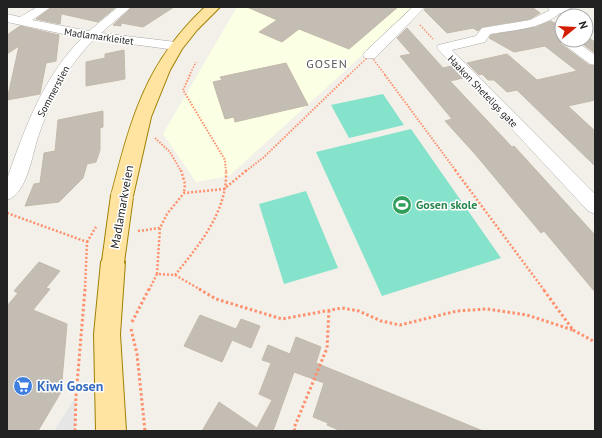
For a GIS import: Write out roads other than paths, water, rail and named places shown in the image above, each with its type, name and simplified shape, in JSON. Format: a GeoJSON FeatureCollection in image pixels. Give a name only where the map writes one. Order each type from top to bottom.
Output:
{"type":"FeatureCollection","features":[{"type":"Feature","properties":{"kind":"main road","name":"Madlamarkveien"},"geometry":{"type":"LineString","coordinates":[[111,431],[107,334],[113,262],[122,196],[137,132],[155,81],[176,46],[204,15],[214,7]]}},
{"type":"Feature","properties":{"kind":"street","name":"Madlamarkleitet"},"geometry":{"type":"LineString","coordinates":[[12,21],[45,7]]}},
{"type":"Feature","properties":{"kind":"street","name":"Sommerstien"},"geometry":{"type":"LineString","coordinates":[[7,193],[19,176],[30,138],[55,81],[73,54],[125,7]]}},
{"type":"Feature","properties":{"kind":"street"},"geometry":{"type":"LineString","coordinates":[[370,55],[408,16],[419,7]]}},
{"type":"Feature","properties":{"kind":"street","name":"Haakon Sheteligs gate"},"geometry":{"type":"LineString","coordinates":[[554,13],[539,21],[486,31],[481,39],[442,48],[595,206]]}},
{"type":"Feature","properties":{"kind":"street","name":"Madlamarkleitet"},"geometry":{"type":"LineString","coordinates":[[12,21],[92,36],[176,46]]}},
{"type":"Feature","properties":{"kind":"street"},"geometry":{"type":"LineString","coordinates":[[539,21],[554,32]]}},
{"type":"Feature","properties":{"kind":"street"},"geometry":{"type":"LineString","coordinates":[[577,48],[595,61]]}},
{"type":"Feature","properties":{"kind":"place","name":"Gosen skole"},"geometry":{"type":"Point","coordinates":[402,205]}},
{"type":"Feature","properties":{"kind":"place","name":"Kiwi Gosen"},"geometry":{"type":"Point","coordinates":[23,386]}},
{"type":"Feature","properties":{"kind":"district","name":"GOSEN"},"geometry":{"type":"Point","coordinates":[327,64]}}]}
